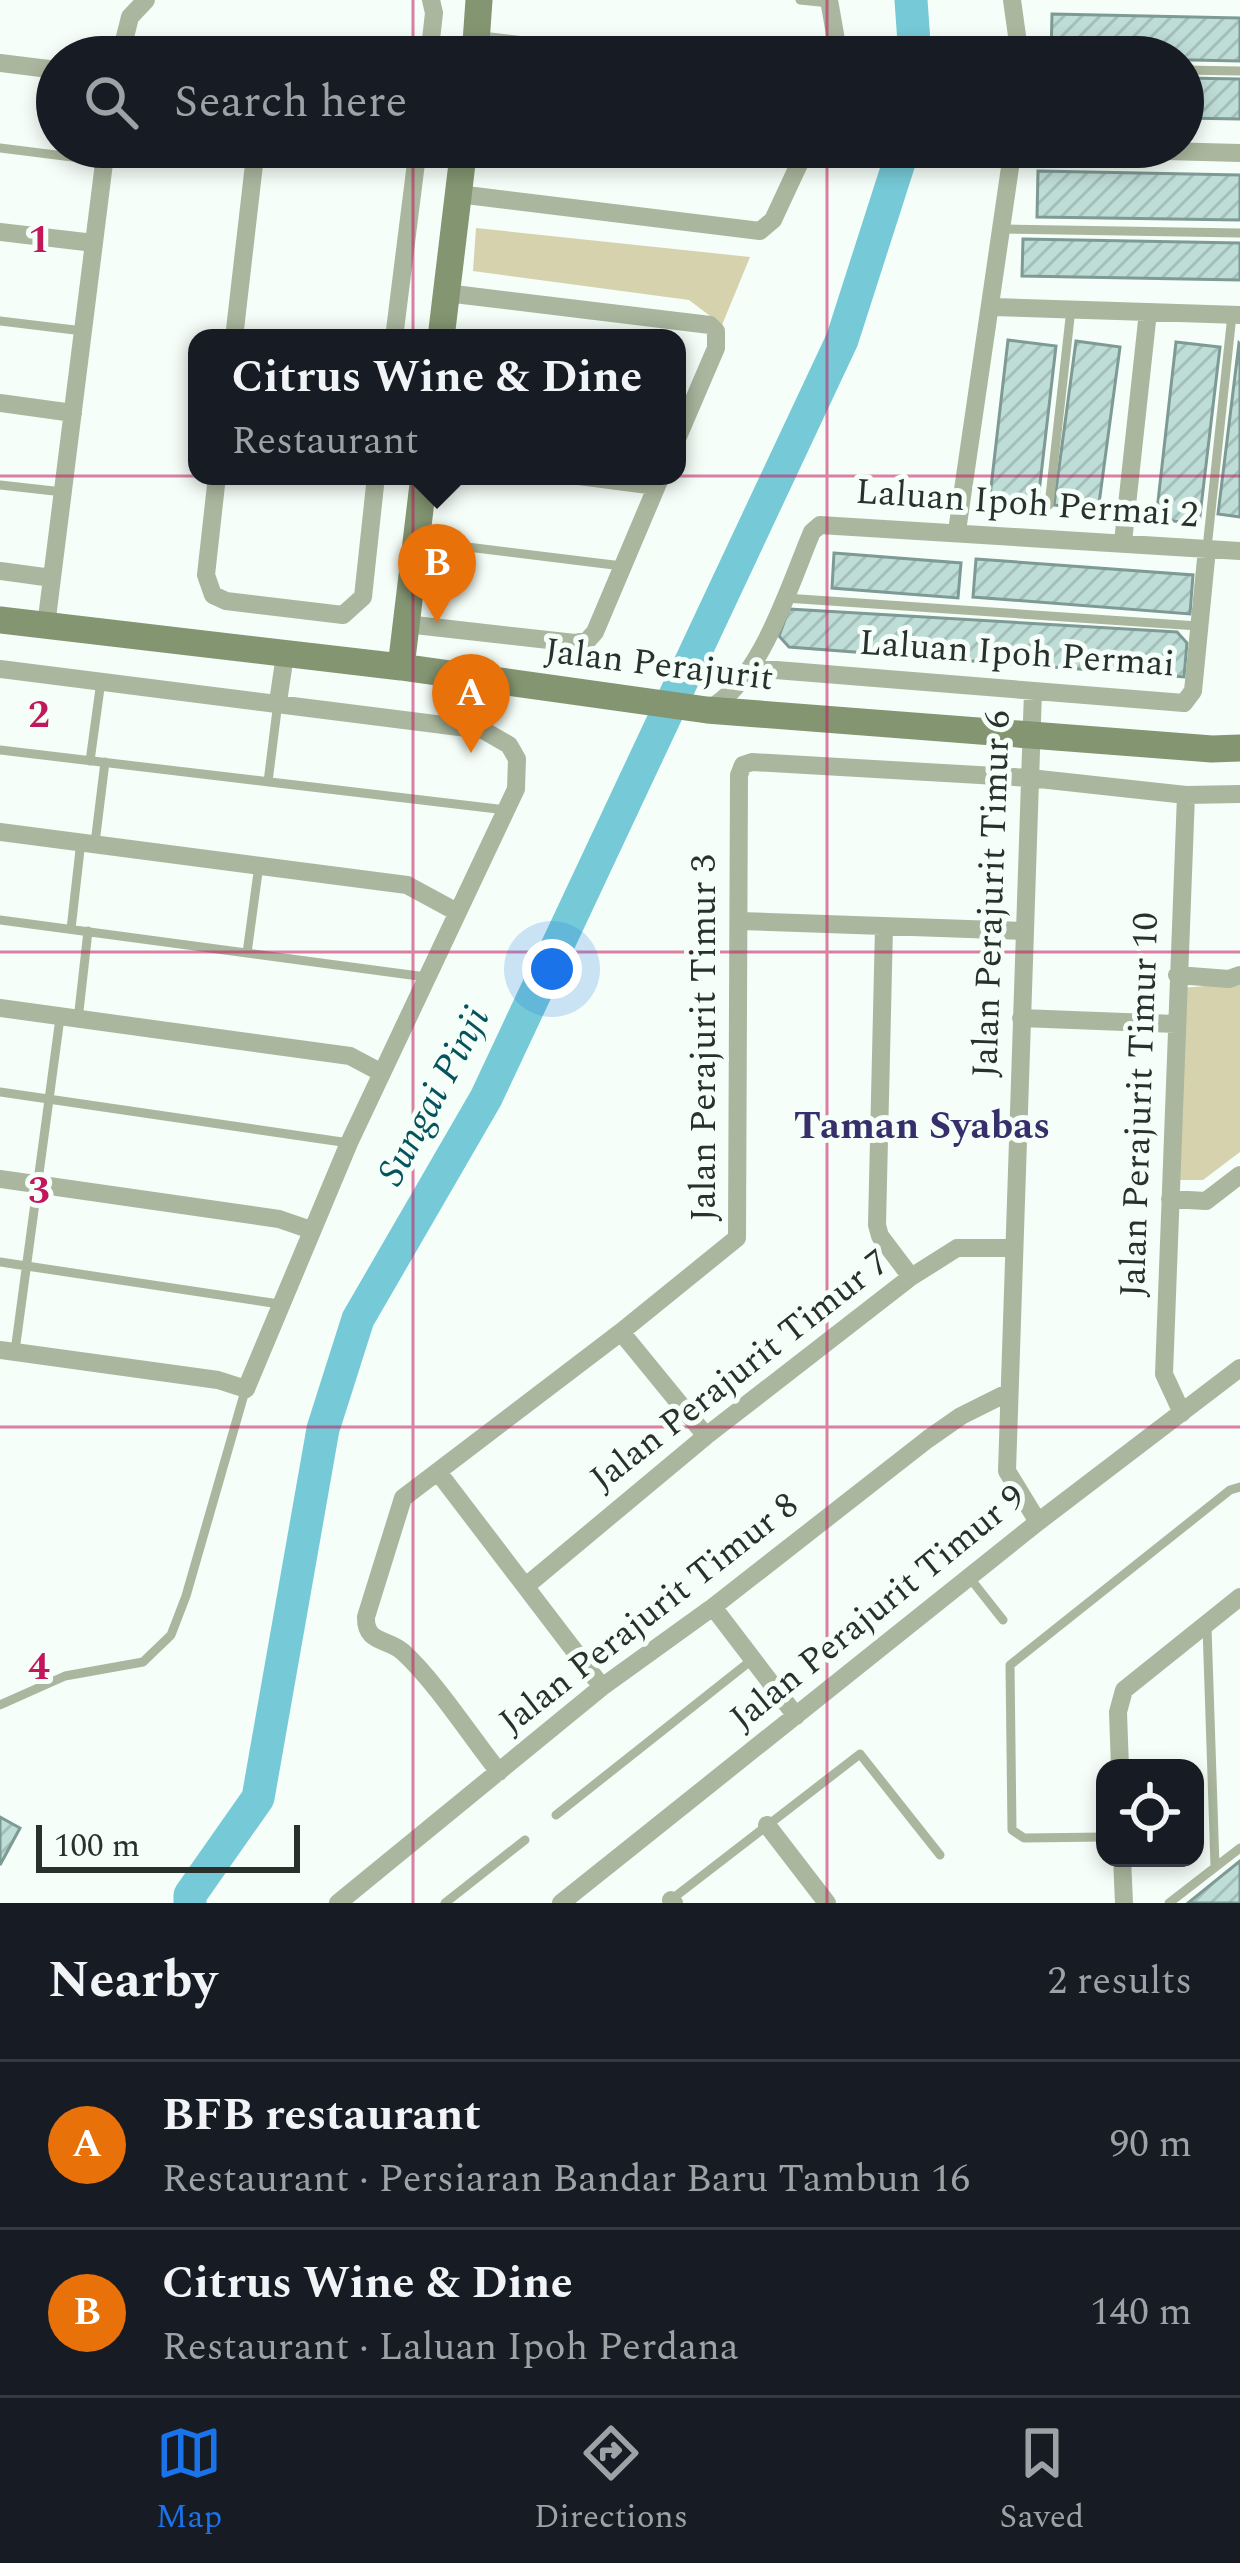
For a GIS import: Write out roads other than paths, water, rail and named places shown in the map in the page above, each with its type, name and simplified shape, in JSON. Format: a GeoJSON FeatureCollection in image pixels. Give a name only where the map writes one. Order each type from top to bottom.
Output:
{"type":"FeatureCollection","features":[{"type":"Feature","properties":{"kind":"street"},"geometry":{"type":"LineString","coordinates":[[125,36],[130,17],[146,0]]}},
{"type":"Feature","properties":{"kind":"street"},"geometry":{"type":"LineString","coordinates":[[430,0],[434,9],[431,36]]}},
{"type":"Feature","properties":{"kind":"street"},"geometry":{"type":"LineString","coordinates":[[477,36],[479,0]]}},
{"type":"Feature","properties":{"kind":"street"},"geometry":{"type":"LineString","coordinates":[[1012,0],[1017,36]]}},
{"type":"Feature","properties":{"kind":"street"},"geometry":{"type":"LineString","coordinates":[[829,2],[835,36]]}},
{"type":"Feature","properties":{"kind":"street"},"geometry":{"type":"LineString","coordinates":[[0,63],[36,67]]}},
{"type":"Feature","properties":{"kind":"street"},"geometry":{"type":"LineString","coordinates":[[1204,152],[1240,153]]}},
{"type":"Feature","properties":{"kind":"street"},"geometry":{"type":"LineString","coordinates":[[46,626],[103,168]]}},
{"type":"Feature","properties":{"kind":"street"},"geometry":{"type":"LineString","coordinates":[[235,329],[254,168]]}},
{"type":"Feature","properties":{"kind":"street"},"geometry":{"type":"LineString","coordinates":[[395,329],[415,168]]}},
{"type":"Feature","properties":{"kind":"street"},"geometry":{"type":"LineString","coordinates":[[441,329],[461,168]]}},
{"type":"Feature","properties":{"kind":"street"},"geometry":{"type":"LineString","coordinates":[[458,194],[760,231],[773,220],[798,168]]}},
{"type":"Feature","properties":{"kind":"street"},"geometry":{"type":"LineString","coordinates":[[957,531],[1010,168]]}},
{"type":"Feature","properties":{"kind":"street"},"geometry":{"type":"LineString","coordinates":[[0,232],[94,243]]}},
{"type":"Feature","properties":{"kind":"street"},"geometry":{"type":"LineString","coordinates":[[446,292],[710,325],[718,340],[686,400]]}},
{"type":"Feature","properties":{"kind":"street"},"geometry":{"type":"LineString","coordinates":[[992,307],[1236,315]]}},
{"type":"Feature","properties":{"kind":"street"},"geometry":{"type":"LineString","coordinates":[[1123,542],[1148,312]]}},
{"type":"Feature","properties":{"kind":"street"},"geometry":{"type":"LineString","coordinates":[[0,403],[73,413]]}},
{"type":"Feature","properties":{"kind":"street"},"geometry":{"type":"LineString","coordinates":[[216,485],[206,575],[213,595],[226,601],[343,615],[363,597],[375,485]]}},
{"type":"Feature","properties":{"kind":"street"},"geometry":{"type":"LineString","coordinates":[[401,667],[423,485]]}},
{"type":"Feature","properties":{"kind":"street"},"geometry":{"type":"LineString","coordinates":[[406,624],[581,643],[595,632],[656,485]]}},
{"type":"Feature","properties":{"kind":"street","name":"Laluan Ipoh Permai 2"},"geometry":{"type":"LineString","coordinates":[[784,598],[812,532],[825,524],[1240,551]]}},
{"type":"Feature","properties":{"kind":"street","name":"Laluan Ipoh Permai"},"geometry":{"type":"LineString","coordinates":[[751,668],[1184,703],[1193,691],[1207,549]]}},
{"type":"Feature","properties":{"kind":"street"},"geometry":{"type":"LineString","coordinates":[[0,571],[52,578]]}},
{"type":"Feature","properties":{"kind":"street"},"geometry":{"type":"LineString","coordinates":[[707,710],[731,696],[751,668],[784,598]]}},
{"type":"Feature","properties":{"kind":"street","name":"Jalan Perajurit"},"geometry":{"type":"LineString","coordinates":[[0,620],[401,667],[707,710],[1240,748]]}},
{"type":"Feature","properties":{"kind":"street"},"geometry":{"type":"LineString","coordinates":[[278,702],[284,655]]}},
{"type":"Feature","properties":{"kind":"street"},"geometry":{"type":"LineString","coordinates":[[0,669],[278,702],[497,735],[509,745],[519,774],[349,1143],[245,1389],[218,1380],[7,1352]]}},
{"type":"Feature","properties":{"kind":"street","name":"Jalan Perajurit Timur 6"},"geometry":{"type":"LineString","coordinates":[[1033,692],[1012,1248],[1009,1478],[1038,1522]]}},
{"type":"Feature","properties":{"kind":"street","name":"Jalan Perajurit Timur 3"},"geometry":{"type":"LineString","coordinates":[[499,1772],[401,1649],[367,1632],[366,1617],[403,1498],[730,1246],[738,1233],[739,775],[743,765],[1030,778]]}},
{"type":"Feature","properties":{"kind":"street"},"geometry":{"type":"LineString","coordinates":[[1030,778],[1186,795],[1240,794]]}},
{"type":"Feature","properties":{"kind":"street","name":"Jalan Perajurit Timur 10"},"geometry":{"type":"LineString","coordinates":[[1182,1413],[1164,1374],[1186,795]]}},
{"type":"Feature","properties":{"kind":"street"},"geometry":{"type":"LineString","coordinates":[[0,832],[407,885],[455,911]]}},
{"type":"Feature","properties":{"kind":"street"},"geometry":{"type":"LineString","coordinates":[[740,921],[1024,931]]}},
{"type":"Feature","properties":{"kind":"street"},"geometry":{"type":"LineString","coordinates":[[884,927],[877,1225],[911,1277]]}},
{"type":"Feature","properties":{"kind":"street"},"geometry":{"type":"LineString","coordinates":[[1177,975],[1229,979],[1240,975]]}},
{"type":"Feature","properties":{"kind":"street"},"geometry":{"type":"LineString","coordinates":[[0,1008],[350,1056],[382,1073]]}},
{"type":"Feature","properties":{"kind":"street"},"geometry":{"type":"LineString","coordinates":[[1021,1018],[1176,1024]]}},
{"type":"Feature","properties":{"kind":"street"},"geometry":{"type":"LineString","coordinates":[[1170,1199],[1206,1201],[1240,1175]]}},
{"type":"Feature","properties":{"kind":"street"},"geometry":{"type":"LineString","coordinates":[[0,1179],[279,1219],[311,1230]]}},
{"type":"Feature","properties":{"kind":"street","name":"Jalan Perajurit Timur 7"},"geometry":{"type":"LineString","coordinates":[[526,1586],[706,1436],[911,1277],[957,1248],[1012,1248]]}},
{"type":"Feature","properties":{"kind":"street"},"geometry":{"type":"LineString","coordinates":[[621,1332],[706,1436]]}},
{"type":"Feature","properties":{"kind":"street","name":"Jalan Perajurit Timur 9"},"geometry":{"type":"LineString","coordinates":[[561,1903],[1038,1522],[1240,1368]]}},
{"type":"Feature","properties":{"kind":"street","name":"Jalan Perajurit Timur 8"},"geometry":{"type":"LineString","coordinates":[[338,1903],[602,1688],[928,1439],[1009,1392]]}},
{"type":"Feature","properties":{"kind":"street"},"geometry":{"type":"LineString","coordinates":[[438,1472],[602,1688]]}},
{"type":"Feature","properties":{"kind":"street"},"geometry":{"type":"LineString","coordinates":[[1120,1759],[1118,1712],[1124,1690],[1240,1597]]}},
{"type":"Feature","properties":{"kind":"street"},"geometry":{"type":"LineString","coordinates":[[713,1607],[796,1716]]}},
{"type":"Feature","properties":{"kind":"street"},"geometry":{"type":"LineString","coordinates":[[766,1825],[827,1903]]}},
{"type":"Feature","properties":{"kind":"street"},"geometry":{"type":"LineString","coordinates":[[1122,1867],[1124,1903]]}},
{"type":"Feature","properties":{"kind":"lane"},"geometry":{"type":"LineString","coordinates":[[800,0],[829,2]]}},
{"type":"Feature","properties":{"kind":"lane"},"geometry":{"type":"LineString","coordinates":[[1204,70],[1240,71]]}},
{"type":"Feature","properties":{"kind":"lane"},"geometry":{"type":"LineString","coordinates":[[0,148],[36,150]]}},
{"type":"Feature","properties":{"kind":"lane"},"geometry":{"type":"LineString","coordinates":[[1003,230],[1240,232]]}},
{"type":"Feature","properties":{"kind":"lane"},"geometry":{"type":"LineString","coordinates":[[1048,505],[1071,309]]}},
{"type":"Feature","properties":{"kind":"lane"},"geometry":{"type":"LineString","coordinates":[[1207,549],[1236,315]]}},
{"type":"Feature","properties":{"kind":"lane"},"geometry":{"type":"LineString","coordinates":[[0,321],[83,331]]}},
{"type":"Feature","properties":{"kind":"lane"},"geometry":{"type":"LineString","coordinates":[[0,485],[63,493]]}},
{"type":"Feature","properties":{"kind":"lane"},"geometry":{"type":"LineString","coordinates":[[416,540],[622,566]]}},
{"type":"Feature","properties":{"kind":"lane"},"geometry":{"type":"LineString","coordinates":[[784,598],[1198,626]]}},
{"type":"Feature","properties":{"kind":"lane"},"geometry":{"type":"LineString","coordinates":[[90,761],[101,681]]}},
{"type":"Feature","properties":{"kind":"lane"},"geometry":{"type":"LineString","coordinates":[[268,782],[278,702]]}},
{"type":"Feature","properties":{"kind":"lane"},"geometry":{"type":"LineString","coordinates":[[0,750],[506,810]]}},
{"type":"Feature","properties":{"kind":"lane"},"geometry":{"type":"LineString","coordinates":[[71,929],[105,763]]}},
{"type":"Feature","properties":{"kind":"lane"},"geometry":{"type":"LineString","coordinates":[[247,953],[259,865]]}},
{"type":"Feature","properties":{"kind":"lane"},"geometry":{"type":"LineString","coordinates":[[0,920],[427,977]]}},
{"type":"Feature","properties":{"kind":"lane"},"geometry":{"type":"LineString","coordinates":[[7,1352],[27,1266],[50,1100],[88,931]]}},
{"type":"Feature","properties":{"kind":"lane"},"geometry":{"type":"LineString","coordinates":[[0,1092],[349,1143]]}},
{"type":"Feature","properties":{"kind":"lane"},"geometry":{"type":"LineString","coordinates":[[0,1262],[279,1304]]}},
{"type":"Feature","properties":{"kind":"lane"},"geometry":{"type":"LineString","coordinates":[[0,1705],[65,1676],[143,1661],[171,1635],[245,1389]]}},
{"type":"Feature","properties":{"kind":"lane"},"geometry":{"type":"LineString","coordinates":[[1096,1837],[1024,1838],[1012,1830],[1010,1665],[1230,1490],[1240,1487]]}},
{"type":"Feature","properties":{"kind":"lane"},"geometry":{"type":"LineString","coordinates":[[969,1577],[1003,1620]]}},
{"type":"Feature","properties":{"kind":"lane"},"geometry":{"type":"LineString","coordinates":[[1207,1621],[1215,1866]]}},
{"type":"Feature","properties":{"kind":"lane"},"geometry":{"type":"LineString","coordinates":[[556,1816],[753,1659]]}},
{"type":"Feature","properties":{"kind":"lane"},"geometry":{"type":"LineString","coordinates":[[671,1902],[860,1754],[940,1855]]}},
{"type":"Feature","properties":{"kind":"lane"},"geometry":{"type":"LineString","coordinates":[[445,1903],[525,1840]]}},
{"type":"Feature","properties":{"kind":"lane"},"geometry":{"type":"LineString","coordinates":[[1168,1903],[1240,1847]]}},
{"type":"Feature","properties":{"kind":"waterway","name":"Sungai Pinji"},"geometry":{"type":"LineString","coordinates":[[911,0],[914,36]]}},
{"type":"Feature","properties":{"kind":"waterway","name":"Sungai Pinji"},"geometry":{"type":"LineString","coordinates":[[190,1903],[190,1895],[258,1798],[323,1429],[358,1319],[486,1098],[842,340],[897,168]]}},
{"type":"Feature","properties":{"kind":"place","name":"Citrus Wine & Dine"},"geometry":{"type":"Point","coordinates":[437,623]}},
{"type":"Feature","properties":{"kind":"place","name":"BFB restaurant"},"geometry":{"type":"Point","coordinates":[471,753]}},
{"type":"Feature","properties":{"kind":"district","name":"Taman Syabas"},"geometry":{"type":"Point","coordinates":[922,1126]}}]}
